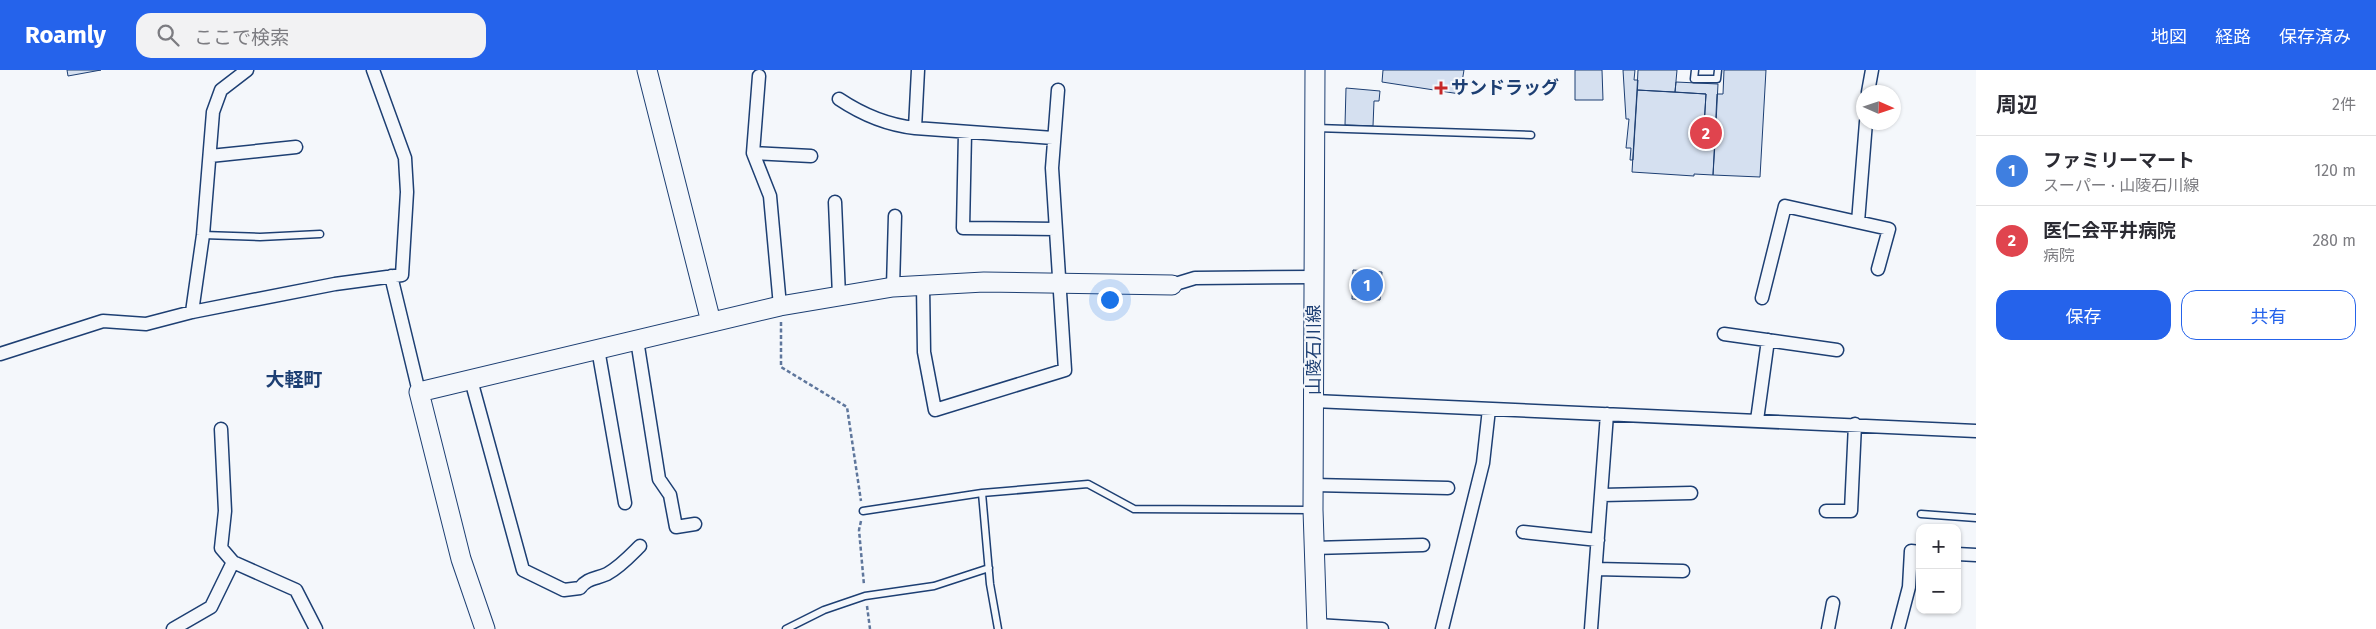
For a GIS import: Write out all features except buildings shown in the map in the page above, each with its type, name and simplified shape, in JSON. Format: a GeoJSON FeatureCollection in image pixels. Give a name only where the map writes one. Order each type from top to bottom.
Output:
{"type":"FeatureCollection","features":[{"type":"Feature","properties":{"kind":"street"},"geometry":{"type":"LineString","coordinates":[[192,312],[203,235],[213,112],[221,90],[247,70]]}},
{"type":"Feature","properties":{"kind":"street"},"geometry":{"type":"LineString","coordinates":[[0,354],[102,321],[146,324],[192,312],[335,284],[402,275],[407,192],[405,158],[373,70]]}},
{"type":"Feature","properties":{"kind":"street"},"geometry":{"type":"LineString","coordinates":[[647,70],[711,322]]}},
{"type":"Feature","properties":{"kind":"street"},"geometry":{"type":"LineString","coordinates":[[915,128],[918,70]]}},
{"type":"Feature","properties":{"kind":"street","name":"山陵石川線"},"geometry":{"type":"LineString","coordinates":[[1315,70],[1314,485],[1312,510],[1317,627]]}},
{"type":"Feature","properties":{"kind":"street"},"geometry":{"type":"LineString","coordinates":[[1869,85],[1872,70]]}},
{"type":"Feature","properties":{"kind":"street"},"geometry":{"type":"LineString","coordinates":[[759,76],[752,154],[770,196],[780,306]]}},
{"type":"Feature","properties":{"kind":"street"},"geometry":{"type":"LineString","coordinates":[[923,284],[924,352],[935,410],[1065,370],[1052,168],[1058,90]]}},
{"type":"Feature","properties":{"kind":"street"},"geometry":{"type":"LineString","coordinates":[[839,100],[859,112],[885,122],[915,128],[1053,138]]}},
{"type":"Feature","properties":{"kind":"street"},"geometry":{"type":"LineString","coordinates":[[1858,222],[1865,130]]}},
{"type":"Feature","properties":{"kind":"street"},"geometry":{"type":"LineString","coordinates":[[964,132],[963,228],[1056,229]]}},
{"type":"Feature","properties":{"kind":"street"},"geometry":{"type":"LineString","coordinates":[[210,156],[296,147]]}},
{"type":"Feature","properties":{"kind":"street"},"geometry":{"type":"LineString","coordinates":[[752,154],[811,156]]}},
{"type":"Feature","properties":{"kind":"street"},"geometry":{"type":"LineString","coordinates":[[835,202],[840,296]]}},
{"type":"Feature","properties":{"kind":"street"},"geometry":{"type":"LineString","coordinates":[[1762,298],[1785,206],[1888,229],[1878,269]]}},
{"type":"Feature","properties":{"kind":"street"},"geometry":{"type":"LineString","coordinates":[[893,287],[895,216]]}},
{"type":"Feature","properties":{"kind":"street"},"geometry":{"type":"LineString","coordinates":[[391,276],[461,559],[485,629]]}},
{"type":"Feature","properties":{"kind":"street"},"geometry":{"type":"LineString","coordinates":[[419,392],[780,306],[893,287],[984,282],[1172,285],[1195,278],[1314,277]]}},
{"type":"Feature","properties":{"kind":"street"},"geometry":{"type":"LineString","coordinates":[[1724,334],[1837,350]]}},
{"type":"Feature","properties":{"kind":"street"},"geometry":{"type":"LineString","coordinates":[[637,340],[659,479],[670,495],[676,527],[695,524]]}},
{"type":"Feature","properties":{"kind":"street"},"geometry":{"type":"LineString","coordinates":[[1757,420],[1768,340]]}},
{"type":"Feature","properties":{"kind":"street"},"geometry":{"type":"LineString","coordinates":[[598,349],[625,503]]}},
{"type":"Feature","properties":{"kind":"street"},"geometry":{"type":"LineString","coordinates":[[471,380],[523,570],[564,590],[580,588],[585,581],[606,574],[622,564],[640,546]]}},
{"type":"Feature","properties":{"kind":"street"},"geometry":{"type":"LineString","coordinates":[[1314,402],[1854,424],[1976,431]]}},
{"type":"Feature","properties":{"kind":"street"},"geometry":{"type":"LineString","coordinates":[[1442,629],[1483,463],[1488,409]]}},
{"type":"Feature","properties":{"kind":"street"},"geometry":{"type":"LineString","coordinates":[[1591,629],[1607,414]]}},
{"type":"Feature","properties":{"kind":"street"},"geometry":{"type":"LineString","coordinates":[[1826,511],[1850,511],[1854,424]]}},
{"type":"Feature","properties":{"kind":"street"},"geometry":{"type":"LineString","coordinates":[[221,429],[225,511],[222,548],[233,562],[296,590],[316,629]]}},
{"type":"Feature","properties":{"kind":"street"},"geometry":{"type":"LineString","coordinates":[[1314,485],[1448,488]]}},
{"type":"Feature","properties":{"kind":"street"},"geometry":{"type":"LineString","coordinates":[[1602,495],[1691,493]]}},
{"type":"Feature","properties":{"kind":"street"},"geometry":{"type":"LineString","coordinates":[[1523,532],[1598,540]]}},
{"type":"Feature","properties":{"kind":"street"},"geometry":{"type":"LineString","coordinates":[[1313,548],[1423,545]]}},
{"type":"Feature","properties":{"kind":"street"},"geometry":{"type":"LineString","coordinates":[[1898,629],[1909,587],[1911,551],[1916,552]]}},
{"type":"Feature","properties":{"kind":"street"},"geometry":{"type":"LineString","coordinates":[[1961,554],[1976,555]]}},
{"type":"Feature","properties":{"kind":"street"},"geometry":{"type":"LineString","coordinates":[[173,629],[211,607],[233,562]]}},
{"type":"Feature","properties":{"kind":"street"},"geometry":{"type":"LineString","coordinates":[[1596,569],[1683,571]]}},
{"type":"Feature","properties":{"kind":"street"},"geometry":{"type":"LineString","coordinates":[[1828,629],[1833,603]]}},
{"type":"Feature","properties":{"kind":"street"},"geometry":{"type":"LineString","coordinates":[[1317,627],[1382,629]]}},
{"type":"Feature","properties":{"kind":"lane"},"geometry":{"type":"LineString","coordinates":[[1695,70],[1694,78],[1717,79],[1718,70]]}},
{"type":"Feature","properties":{"kind":"lane"},"geometry":{"type":"LineString","coordinates":[[1315,128],[1532,135]]}},
{"type":"Feature","properties":{"kind":"lane"},"geometry":{"type":"LineString","coordinates":[[203,235],[260,237],[320,234]]}},
{"type":"Feature","properties":{"kind":"lane"},"geometry":{"type":"LineString","coordinates":[[863,511],[982,493],[1088,484],[1134,508],[1312,510]]}},
{"type":"Feature","properties":{"kind":"lane"},"geometry":{"type":"LineString","coordinates":[[982,493],[990,584],[998,629]]}},
{"type":"Feature","properties":{"kind":"lane"},"geometry":{"type":"LineString","coordinates":[[1921,514],[1976,518]]}},
{"type":"Feature","properties":{"kind":"lane"},"geometry":{"type":"LineString","coordinates":[[786,629],[824,610],[865,596],[934,586],[989,568]]}},
{"type":"Feature","properties":{"kind":"path"},"geometry":{"type":"LineString","coordinates":[[780,306],[781,367],[847,407],[863,511],[859,530],[870,629]]}},
{"type":"Feature","properties":{"kind":"place","name":"サンドラッグ"},"geometry":{"type":"Point","coordinates":[1441,88]}},
{"type":"Feature","properties":{"kind":"place","name":"医仁会平井病院"},"geometry":{"type":"Point","coordinates":[1706,133]}},
{"type":"Feature","properties":{"kind":"place","name":"ファミリーマート"},"geometry":{"type":"Point","coordinates":[1367,285]}},
{"type":"Feature","properties":{"kind":"district","name":"大軽町"},"geometry":{"type":"Point","coordinates":[294,379]}}]}
